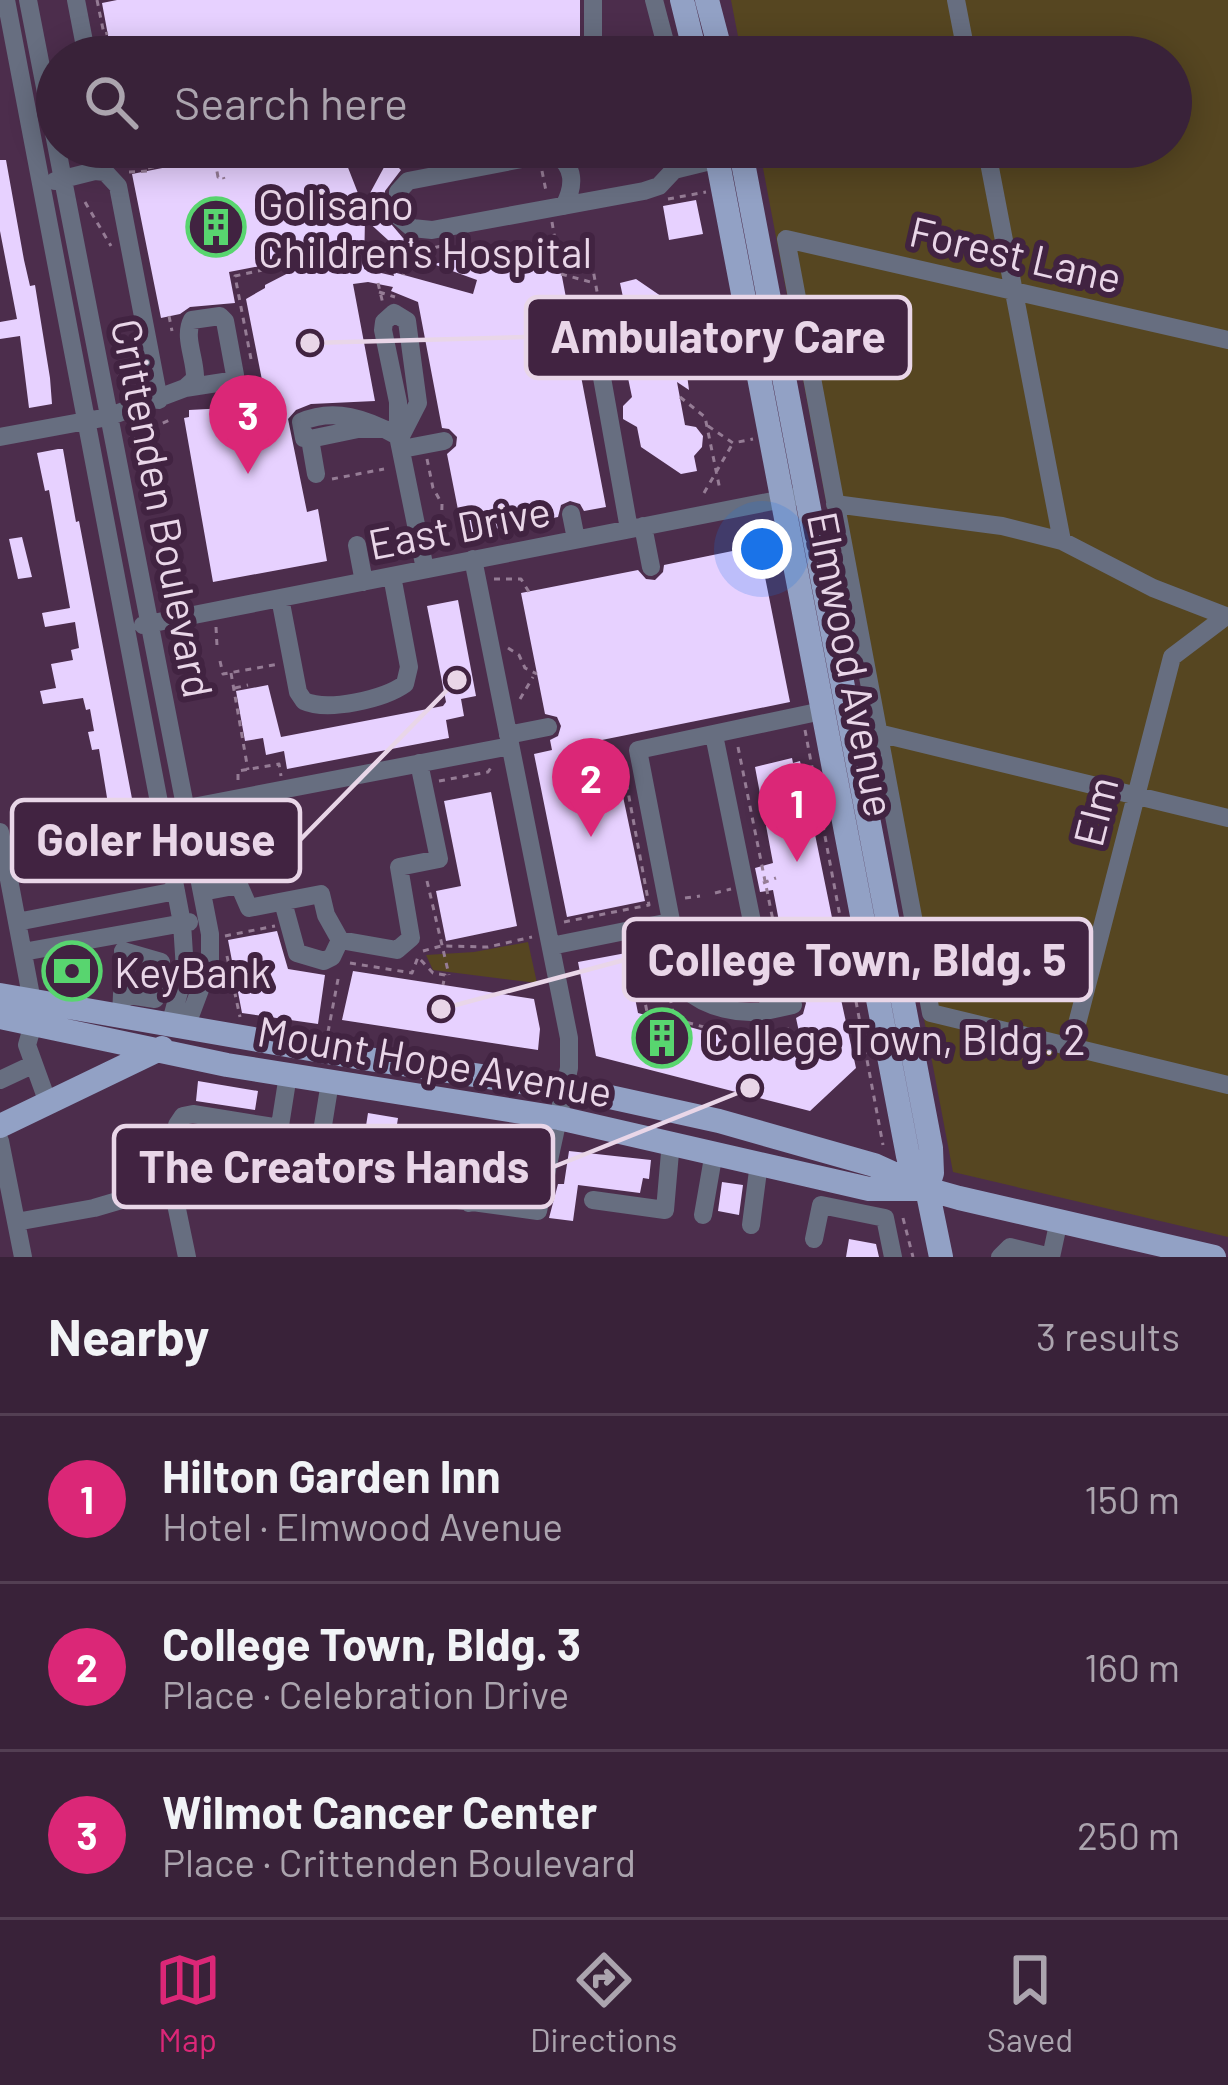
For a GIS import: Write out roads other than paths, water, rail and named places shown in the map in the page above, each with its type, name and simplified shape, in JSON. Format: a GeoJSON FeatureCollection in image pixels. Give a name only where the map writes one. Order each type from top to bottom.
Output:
{"type":"FeatureCollection","features":[{"type":"Feature","properties":{"kind":"main road"},"geometry":{"type":"LineString","coordinates":[[682,0],[691,36]]}},
{"type":"Feature","properties":{"kind":"main road"},"geometry":{"type":"LineString","coordinates":[[707,0],[716,36]]}},
{"type":"Feature","properties":{"kind":"main road","name":"Elmwood Avenue"},"geometry":{"type":"LineString","coordinates":[[731,168],[794,497],[931,1148],[927,1189]]}},
{"type":"Feature","properties":{"kind":"main road","name":"Elmwood Avenue"},"geometry":{"type":"LineString","coordinates":[[794,497],[822,711],[908,1156],[912,1171],[927,1189],[941,1257]]}},
{"type":"Feature","properties":{"kind":"main road","name":"Mount Hope Avenue"},"geometry":{"type":"LineString","coordinates":[[0,995],[32,1013],[157,1052],[559,1118],[878,1191],[927,1189]]}},
{"type":"Feature","properties":{"kind":"main road","name":"Mount Hope Avenue"},"geometry":{"type":"LineString","coordinates":[[0,1017],[32,1013],[121,1016],[566,1088],[719,1121],[882,1167],[927,1189],[1214,1257]]}},
{"type":"Feature","properties":{"kind":"main road"},"geometry":{"type":"LineString","coordinates":[[0,1126],[157,1052],[178,1026]]}},
{"type":"Feature","properties":{"kind":"street","name":"Crittenden Boulevard"},"geometry":{"type":"LineString","coordinates":[[5,0],[6,29],[36,155]]}},
{"type":"Feature","properties":{"kind":"street","name":"Crittenden Boulevard"},"geometry":{"type":"LineString","coordinates":[[28,0],[36,36]]}},
{"type":"Feature","properties":{"kind":"street"},"geometry":{"type":"LineString","coordinates":[[76,0],[83,36]]}},
{"type":"Feature","properties":{"kind":"street"},"geometry":{"type":"LineString","coordinates":[[593,0],[593,36]]}},
{"type":"Feature","properties":{"kind":"street"},"geometry":{"type":"LineString","coordinates":[[654,0],[663,36]]}},
{"type":"Feature","properties":{"kind":"street"},"geometry":{"type":"LineString","coordinates":[[956,0],[963,36]]}},
{"type":"Feature","properties":{"kind":"street"},"geometry":{"type":"LineString","coordinates":[[6,29],[33,25]]}},
{"type":"Feature","properties":{"kind":"street"},"geometry":{"type":"LineString","coordinates":[[24,92],[36,90]]}},
{"type":"Feature","properties":{"kind":"street","name":"Crittenden Boulevard"},"geometry":{"type":"LineString","coordinates":[[38,168],[182,923],[185,970],[178,1026]]}},
{"type":"Feature","properties":{"kind":"street","name":"Crittenden Boulevard"},"geometry":{"type":"LineString","coordinates":[[62,168],[206,918],[210,963],[178,1026]]}},
{"type":"Feature","properties":{"kind":"street"},"geometry":{"type":"LineString","coordinates":[[479,168],[408,181],[398,192],[396,206],[404,223],[432,230],[644,191],[680,168]]}},
{"type":"Feature","properties":{"kind":"street"},"geometry":{"type":"LineString","coordinates":[[554,206],[572,191],[569,168]]}},
{"type":"Feature","properties":{"kind":"street"},"geometry":{"type":"LineString","coordinates":[[990,168],[1062,541]]}},
{"type":"Feature","properties":{"kind":"street"},"geometry":{"type":"LineString","coordinates":[[42,187],[63,177],[105,172],[118,186],[159,400]]}},
{"type":"Feature","properties":{"kind":"street","name":"Forest Lane"},"geometry":{"type":"LineString","coordinates":[[836,504],[786,239],[1228,340]]}},
{"type":"Feature","properties":{"kind":"street"},"geometry":{"type":"LineString","coordinates":[[387,317],[401,314],[407,321],[418,380],[418,403],[394,443],[424,569]]}},
{"type":"Feature","properties":{"kind":"street"},"geometry":{"type":"LineString","coordinates":[[619,368],[601,372],[636,528],[652,567]]}},
{"type":"Feature","properties":{"kind":"street"},"geometry":{"type":"LineString","coordinates":[[0,437],[108,417],[185,388]]}},
{"type":"Feature","properties":{"kind":"street"},"geometry":{"type":"LineString","coordinates":[[320,477],[301,422],[337,413],[394,443],[445,441]]}},
{"type":"Feature","properties":{"kind":"street","name":"East Drive"},"geometry":{"type":"LineString","coordinates":[[127,628],[794,497]]}},
{"type":"Feature","properties":{"kind":"street"},"geometry":{"type":"LineString","coordinates":[[1227,617],[1154,588],[1062,541],[1002,526],[836,504],[931,1013],[1228,1085]]}},
{"type":"Feature","properties":{"kind":"street"},"geometry":{"type":"LineString","coordinates":[[572,514],[576,539]]}},
{"type":"Feature","properties":{"kind":"street"},"geometry":{"type":"LineString","coordinates":[[356,544],[364,581]]}},
{"type":"Feature","properties":{"kind":"street"},"geometry":{"type":"LineString","coordinates":[[280,1128],[189,1114],[177,1125],[178,1138],[185,1146],[314,1181],[538,1211],[566,1088],[569,1038],[542,942],[473,559]]}},
{"type":"Feature","properties":{"kind":"street"},"geometry":{"type":"LineString","coordinates":[[280,598],[286,670],[304,701],[321,706],[399,689],[409,676],[392,576]]}},
{"type":"Feature","properties":{"kind":"street","name":"Elm"},"geometry":{"type":"LineString","coordinates":[[1071,1047],[1172,657],[1227,617]]}},
{"type":"Feature","properties":{"kind":"street"},"geometry":{"type":"LineString","coordinates":[[794,1005],[747,1012],[694,998],[684,988],[638,750],[684,731],[714,735],[822,711]]}},
{"type":"Feature","properties":{"kind":"street"},"geometry":{"type":"LineString","coordinates":[[161,813],[505,747],[548,727]]}},
{"type":"Feature","properties":{"kind":"street"},"geometry":{"type":"LineString","coordinates":[[878,733],[1228,818]]}},
{"type":"Feature","properties":{"kind":"street"},"geometry":{"type":"LineString","coordinates":[[714,735],[770,1010]]}},
{"type":"Feature","properties":{"kind":"street"},"geometry":{"type":"LineString","coordinates":[[340,940],[397,950],[411,938],[398,867],[439,859],[419,764]]}},
{"type":"Feature","properties":{"kind":"street"},"geometry":{"type":"LineString","coordinates":[[0,832],[10,912],[23,952],[32,1013],[28,1045],[47,1103]]}},
{"type":"Feature","properties":{"kind":"street"},"geometry":{"type":"LineString","coordinates":[[202,892],[239,885],[249,908],[321,894],[340,940]]}},
{"type":"Feature","properties":{"kind":"street"},"geometry":{"type":"LineString","coordinates":[[10,912],[176,891]]}},
{"type":"Feature","properties":{"kind":"street"},"geometry":{"type":"LineString","coordinates":[[283,902],[297,953],[324,961],[332,957],[340,940]]}},
{"type":"Feature","properties":{"kind":"street"},"geometry":{"type":"LineString","coordinates":[[23,952],[206,918]]}},
{"type":"Feature","properties":{"kind":"street"},"geometry":{"type":"LineString","coordinates":[[542,942],[670,922]]}},
{"type":"Feature","properties":{"kind":"street"},"geometry":{"type":"LineString","coordinates":[[121,1016],[122,994],[155,999],[161,962],[123,951]]}},
{"type":"Feature","properties":{"kind":"street"},"geometry":{"type":"LineString","coordinates":[[0,1080],[32,1065]]}},
{"type":"Feature","properties":{"kind":"street"},"geometry":{"type":"LineString","coordinates":[[273,1167],[288,1076]]}},
{"type":"Feature","properties":{"kind":"street"},"geometry":{"type":"LineString","coordinates":[[314,1181],[330,1082]]}},
{"type":"Feature","properties":{"kind":"street"},"geometry":{"type":"LineString","coordinates":[[0,1141],[23,1257]]}},
{"type":"Feature","properties":{"kind":"street"},"geometry":{"type":"LineString","coordinates":[[592,1200],[665,1210],[671,1141]]}},
{"type":"Feature","properties":{"kind":"street"},"geometry":{"type":"LineString","coordinates":[[703,1215],[714,1152]]}},
{"type":"Feature","properties":{"kind":"street"},"geometry":{"type":"LineString","coordinates":[[167,1161],[187,1257]]}},
{"type":"Feature","properties":{"kind":"street"},"geometry":{"type":"LineString","coordinates":[[751,1225],[759,1163]]}},
{"type":"Feature","properties":{"kind":"street"},"geometry":{"type":"LineString","coordinates":[[16,1222],[273,1167]]}},
{"type":"Feature","properties":{"kind":"street"},"geometry":{"type":"LineString","coordinates":[[814,1238],[827,1179]]}},
{"type":"Feature","properties":{"kind":"street"},"geometry":{"type":"LineString","coordinates":[[820,1205],[885,1218],[893,1257]]}},
{"type":"Feature","properties":{"kind":"street"},"geometry":{"type":"LineString","coordinates":[[1000,1257],[1010,1247],[1051,1257],[1059,1220]]}},
{"type":"Feature","properties":{"kind":"place","name":"Golisano Children's Hospital"},"geometry":{"type":"Point","coordinates":[216,227]}},
{"type":"Feature","properties":{"kind":"place","name":"Ambulatory Care"},"geometry":{"type":"Point","coordinates":[310,343]}},
{"type":"Feature","properties":{"kind":"place","name":"Wilmot Cancer Center"},"geometry":{"type":"Point","coordinates":[248,474]}},
{"type":"Feature","properties":{"kind":"place","name":"Goler House"},"geometry":{"type":"Point","coordinates":[457,680]}},
{"type":"Feature","properties":{"kind":"place","name":"College Town, Bldg. 3"},"geometry":{"type":"Point","coordinates":[591,837]}},
{"type":"Feature","properties":{"kind":"place","name":"Hilton Garden Inn"},"geometry":{"type":"Point","coordinates":[797,862]}},
{"type":"Feature","properties":{"kind":"place","name":"KeyBank"},"geometry":{"type":"Point","coordinates":[72,971]}},
{"type":"Feature","properties":{"kind":"place","name":"College Town, Bldg. 5"},"geometry":{"type":"Point","coordinates":[441,1009]}},
{"type":"Feature","properties":{"kind":"place","name":"College Town, Bldg. 2"},"geometry":{"type":"Point","coordinates":[662,1038]}},
{"type":"Feature","properties":{"kind":"place","name":"The Creators Hands"},"geometry":{"type":"Point","coordinates":[750,1088]}}]}
